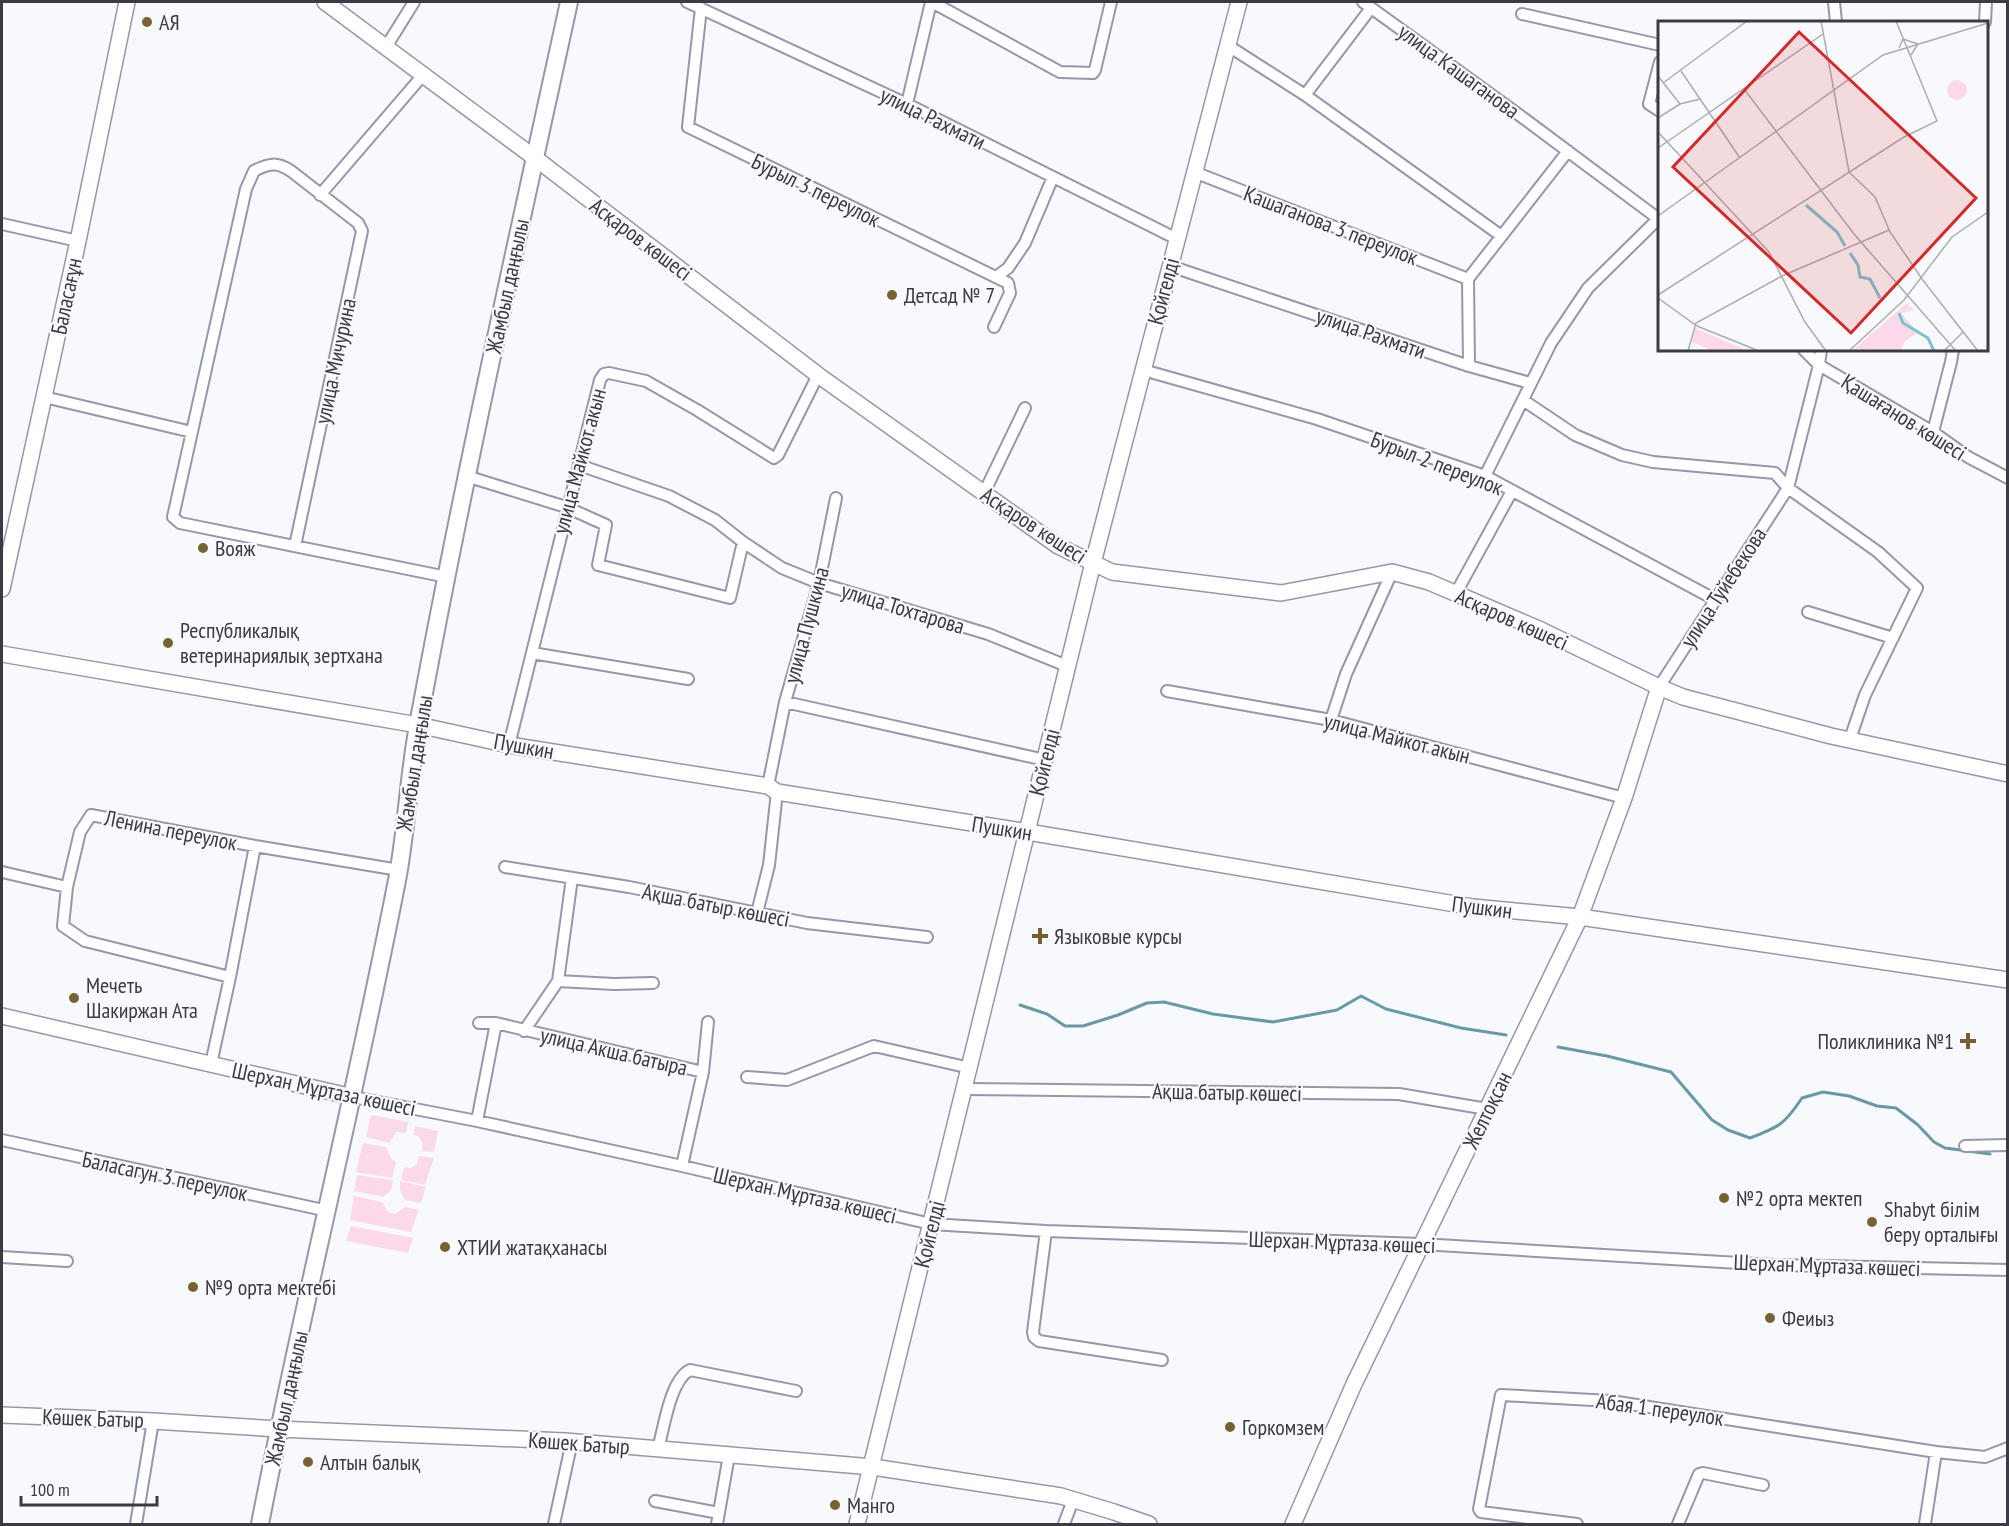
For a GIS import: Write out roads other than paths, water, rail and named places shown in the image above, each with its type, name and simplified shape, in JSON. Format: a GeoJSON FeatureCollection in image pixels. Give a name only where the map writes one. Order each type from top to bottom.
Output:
{"type":"FeatureCollection","features":[{"type":"Feature","properties":{"kind":"main road","name":"Жамбыл даңғылы"},"geometry":{"type":"LineString","coordinates":[[260,1524],[278,1430],[353,1097],[399,870],[418,725],[466,476],[569,2]]}},
{"type":"Feature","properties":{"kind":"street","name":"Баласағұн"},"geometry":{"type":"LineString","coordinates":[[2,589],[128,2]]}},
{"type":"Feature","properties":{"kind":"street","name":"Асқаров көшесі"},"geometry":{"type":"LineString","coordinates":[[325,2],[535,158],[818,375],[1058,546],[1112,572],[1281,592],[1392,572],[1429,582],[1456,593],[1541,630],[1659,687],[1695,700],[1831,736],[2007,774]]}},
{"type":"Feature","properties":{"kind":"street"},"geometry":{"type":"LineString","coordinates":[[386,47],[414,2]]}},
{"type":"Feature","properties":{"kind":"street","name":"улица Рахмати"},"geometry":{"type":"LineString","coordinates":[[687,2],[907,104],[1177,239]]}},
{"type":"Feature","properties":{"kind":"street"},"geometry":{"type":"LineString","coordinates":[[907,104],[931,2],[1060,72],[1093,74],[1111,2]]}},
{"type":"Feature","properties":{"kind":"street","name":"Қойгелді"},"geometry":{"type":"LineString","coordinates":[[857,1524],[873,1467],[1067,666],[1239,2]]}},
{"type":"Feature","properties":{"kind":"street"},"geometry":{"type":"LineString","coordinates":[[1834,2],[1836,21]]}},
{"type":"Feature","properties":{"kind":"street"},"geometry":{"type":"LineString","coordinates":[[1985,21],[1986,2]]}},
{"type":"Feature","properties":{"kind":"street"},"geometry":{"type":"LineString","coordinates":[[1305,95],[1367,4]]}},
{"type":"Feature","properties":{"kind":"street","name":"улица Кашаганова"},"geometry":{"type":"LineString","coordinates":[[1367,4],[1568,151]]}},
{"type":"Feature","properties":{"kind":"street","name":"Бурыл 3 переулок"},"geometry":{"type":"LineString","coordinates":[[701,8],[688,124],[690,129],[996,277]]}},
{"type":"Feature","properties":{"kind":"street"},"geometry":{"type":"LineString","coordinates":[[1522,14],[1658,45]]}},
{"type":"Feature","properties":{"kind":"street"},"geometry":{"type":"LineString","coordinates":[[1227,45],[1305,95],[1500,235]]}},
{"type":"Feature","properties":{"kind":"street"},"geometry":{"type":"LineString","coordinates":[[1658,66],[1649,104],[1658,110]]}},
{"type":"Feature","properties":{"kind":"street"},"geometry":{"type":"LineString","coordinates":[[320,195],[423,75]]}},
{"type":"Feature","properties":{"kind":"street"},"geometry":{"type":"LineString","coordinates":[[1530,383],[1469,366],[1468,279],[1500,235],[1568,151],[1658,219]]}},
{"type":"Feature","properties":{"kind":"street","name":"улица Мичурина"},"geometry":{"type":"LineString","coordinates":[[295,546],[362,235],[358,224],[279,164],[264,166],[254,171],[248,181],[173,517],[180,523],[447,577]]}},
{"type":"Feature","properties":{"kind":"street","name":"Кашаганова 3 переулок"},"geometry":{"type":"LineString","coordinates":[[1194,172],[1468,279]]}},
{"type":"Feature","properties":{"kind":"street"},"geometry":{"type":"LineString","coordinates":[[994,327],[1010,293],[1008,283],[996,277],[1008,268],[1025,243],[1053,177]]}},
{"type":"Feature","properties":{"kind":"street"},"geometry":{"type":"LineString","coordinates":[[1485,476],[1551,343],[1588,288],[1658,221]]}},
{"type":"Feature","properties":{"kind":"street"},"geometry":{"type":"LineString","coordinates":[[2,224],[78,241]]}},
{"type":"Feature","properties":{"kind":"street","name":"улица Рахмати"},"geometry":{"type":"LineString","coordinates":[[1170,266],[1469,366]]}},
{"type":"Feature","properties":{"kind":"street","name":"Қашағанов көшесі"},"geometry":{"type":"LineString","coordinates":[[1805,351],[1819,365],[1933,432],[1968,457],[2007,478]]}},
{"type":"Feature","properties":{"kind":"street","name":"улица Туйебекова"},"geometry":{"type":"LineString","coordinates":[[1659,687],[1788,488],[1821,351]]}},
{"type":"Feature","properties":{"kind":"street"},"geometry":{"type":"LineString","coordinates":[[1933,432],[1953,351]]}},
{"type":"Feature","properties":{"kind":"street","name":"Бурыл 2 переулок"},"geometry":{"type":"LineString","coordinates":[[1143,370],[1317,418],[1485,476],[1714,599]]}},
{"type":"Feature","properties":{"kind":"street","name":"улица Майкот акын"},"geometry":{"type":"LineString","coordinates":[[509,745],[567,507],[600,380],[604,374],[646,381],[774,458],[778,455],[818,375]]}},
{"type":"Feature","properties":{"kind":"street"},"geometry":{"type":"LineString","coordinates":[[44,397],[192,432]]}},
{"type":"Feature","properties":{"kind":"street"},"geometry":{"type":"LineString","coordinates":[[1523,400],[1575,435],[1622,455],[1653,462],[1775,473],[1788,488],[1878,552],[1917,588],[1865,695],[1850,739]]}},
{"type":"Feature","properties":{"kind":"street"},"geometry":{"type":"LineString","coordinates":[[984,493],[1025,408]]}},
{"type":"Feature","properties":{"kind":"street","name":"улица Тохтарова"},"geometry":{"type":"LineString","coordinates":[[579,465],[669,496],[715,520],[782,568],[819,583],[988,634],[1067,666]]}},
{"type":"Feature","properties":{"kind":"street"},"geometry":{"type":"LineString","coordinates":[[466,476],[567,507],[606,525],[598,565],[730,598],[743,542]]}},
{"type":"Feature","properties":{"kind":"street"},"geometry":{"type":"LineString","coordinates":[[1456,593],[1512,491]]}},
{"type":"Feature","properties":{"kind":"street","name":"улица Пушкина"},"geometry":{"type":"LineString","coordinates":[[757,913],[769,865],[772,789],[785,702],[819,583],[836,498]]}},
{"type":"Feature","properties":{"kind":"street"},"geometry":{"type":"LineString","coordinates":[[1331,720],[1346,674],[1392,572]]}},
{"type":"Feature","properties":{"kind":"street"},"geometry":{"type":"LineString","coordinates":[[1808,612],[1893,638]]}},
{"type":"Feature","properties":{"kind":"street"},"geometry":{"type":"LineString","coordinates":[[532,653],[688,679]]}},
{"type":"Feature","properties":{"kind":"street","name":"Пушкин"},"geometry":{"type":"LineString","coordinates":[[2,654],[418,725],[509,745],[1473,907],[1580,917],[2007,980]]}},
{"type":"Feature","properties":{"kind":"street","name":"Желтоқсан"},"geometry":{"type":"LineString","coordinates":[[1293,1524],[1354,1384],[1580,917],[1624,798],[1659,687]]}},
{"type":"Feature","properties":{"kind":"street","name":"улица Майкот акын"},"geometry":{"type":"LineString","coordinates":[[1167,691],[1331,720],[1624,798]]}},
{"type":"Feature","properties":{"kind":"street"},"geometry":{"type":"LineString","coordinates":[[785,702],[1045,760]]}},
{"type":"Feature","properties":{"kind":"street","name":"Ленина переулок"},"geometry":{"type":"LineString","coordinates":[[230,977],[85,941],[63,926],[67,887],[80,832],[91,815],[399,870]]}},
{"type":"Feature","properties":{"kind":"street","name":"Ленина переулок"},"geometry":{"type":"LineString","coordinates":[[211,1064],[255,846]]}},
{"type":"Feature","properties":{"kind":"street","name":"Ақша батыр көшесі"},"geometry":{"type":"LineString","coordinates":[[505,867],[629,887],[807,923],[927,937]]}},
{"type":"Feature","properties":{"kind":"street"},"geometry":{"type":"LineString","coordinates":[[2,872],[67,887]]}},
{"type":"Feature","properties":{"kind":"street","name":"улица Акша батыра"},"geometry":{"type":"LineString","coordinates":[[524,1031],[558,981],[572,878]]}},
{"type":"Feature","properties":{"kind":"street"},"geometry":{"type":"LineString","coordinates":[[558,981],[614,984],[653,983]]}},
{"type":"Feature","properties":{"kind":"street","name":"Шерхан Мұртаза көшесі"},"geometry":{"type":"LineString","coordinates":[[2,1016],[353,1097],[477,1121],[682,1166],[931,1224],[1046,1231],[1421,1244],[1773,1265],[2007,1270]]}},
{"type":"Feature","properties":{"kind":"street","name":"Шерхан Мұртаза көшесі"},"geometry":{"type":"LineString","coordinates":[[682,1166],[703,1072],[708,1022]]}},
{"type":"Feature","properties":{"kind":"street","name":"улица Акша батыра"},"geometry":{"type":"LineString","coordinates":[[479,1023],[496,1023],[703,1072]]}},
{"type":"Feature","properties":{"kind":"street"},"geometry":{"type":"LineString","coordinates":[[477,1121],[496,1023]]}},
{"type":"Feature","properties":{"kind":"street"},"geometry":{"type":"LineString","coordinates":[[747,1077],[787,1080],[874,1046],[970,1068]]}},
{"type":"Feature","properties":{"kind":"street","name":"Ақша батыр көшесі"},"geometry":{"type":"LineString","coordinates":[[965,1089],[1399,1095],[1487,1109]]}},
{"type":"Feature","properties":{"kind":"street","name":"Баласагун 3 переулок"},"geometry":{"type":"LineString","coordinates":[[2,1140],[328,1211]]}},
{"type":"Feature","properties":{"kind":"street"},"geometry":{"type":"LineString","coordinates":[[1965,1146],[2007,1145]]}},
{"type":"Feature","properties":{"kind":"street"},"geometry":{"type":"LineString","coordinates":[[1046,1231],[1034,1337],[1039,1341],[1162,1360]]}},
{"type":"Feature","properties":{"kind":"street"},"geometry":{"type":"LineString","coordinates":[[2,1257],[68,1261]]}},
{"type":"Feature","properties":{"kind":"street"},"geometry":{"type":"LineString","coordinates":[[658,1449],[679,1377],[690,1370],[796,1391]]}},
{"type":"Feature","properties":{"kind":"street","name":"Абая 1 переулок"},"geometry":{"type":"LineString","coordinates":[[1577,1524],[1481,1512],[1479,1509],[1500,1397],[1503,1395],[1611,1401],[1936,1452],[1985,1457],[2007,1448]]}},
{"type":"Feature","properties":{"kind":"street","name":"Көшек Батыр"},"geometry":{"type":"LineString","coordinates":[[2,1415],[153,1421],[278,1430],[572,1442],[873,1467],[1061,1496],[1149,1524]]}},
{"type":"Feature","properties":{"kind":"street"},"geometry":{"type":"LineString","coordinates":[[136,1524],[153,1421]]}},
{"type":"Feature","properties":{"kind":"street"},"geometry":{"type":"LineString","coordinates":[[554,1524],[572,1442]]}},
{"type":"Feature","properties":{"kind":"street"},"geometry":{"type":"LineString","coordinates":[[1925,1524],[1936,1452]]}},
{"type":"Feature","properties":{"kind":"street"},"geometry":{"type":"LineString","coordinates":[[655,1501],[718,1519],[729,1455]]}},
{"type":"Feature","properties":{"kind":"street"},"geometry":{"type":"LineString","coordinates":[[1678,1524],[1699,1474],[1762,1485]]}},
{"type":"Feature","properties":{"kind":"street"},"geometry":{"type":"LineString","coordinates":[[1064,1524],[1073,1500]]}},
{"type":"Feature","properties":{"kind":"waterway"},"geometry":{"type":"LineString","coordinates":[[1020,1005],[1047,1014],[1065,1026],[1083,1026],[1147,1003],[1164,1002],[1213,1014],[1273,1022],[1337,1010],[1361,996],[1386,1009],[1461,1028],[1506,1035]]}},
{"type":"Feature","properties":{"kind":"waterway"},"geometry":{"type":"LineString","coordinates":[[1558,1047],[1671,1072],[1712,1120],[1728,1130],[1750,1138],[1780,1124],[1802,1098],[1823,1092],[1849,1096],[1877,1106],[1896,1108],[1918,1125],[1934,1142],[1945,1148],[1990,1154]]}},
{"type":"Feature","properties":{"kind":"place","name":"АЯ"},"geometry":{"type":"Point","coordinates":[147,22]}},
{"type":"Feature","properties":{"kind":"place","name":"Детсад № 7"},"geometry":{"type":"Point","coordinates":[892,295]}},
{"type":"Feature","properties":{"kind":"place","name":"Вояж"},"geometry":{"type":"Point","coordinates":[203,548]}},
{"type":"Feature","properties":{"kind":"place","name":"Республикалық ветеринариялық зертхана"},"geometry":{"type":"Point","coordinates":[168,643]}},
{"type":"Feature","properties":{"kind":"place","name":"Языковые курсы"},"geometry":{"type":"Point","coordinates":[1040,936]}},
{"type":"Feature","properties":{"kind":"place","name":"Мечеть Шакиржан Ата"},"geometry":{"type":"Point","coordinates":[74,998]}},
{"type":"Feature","properties":{"kind":"place","name":"Поликлиника №1"},"geometry":{"type":"Point","coordinates":[1968,1041]}},
{"type":"Feature","properties":{"kind":"place","name":"№2 орта мектеп"},"geometry":{"type":"Point","coordinates":[1724,1198]}},
{"type":"Feature","properties":{"kind":"place","name":"Shabyt білім беру орталығы"},"geometry":{"type":"Point","coordinates":[1872,1222]}},
{"type":"Feature","properties":{"kind":"place","name":"ХТИИ жатақханасы"},"geometry":{"type":"Point","coordinates":[445,1247]}},
{"type":"Feature","properties":{"kind":"place","name":"№9 орта мектебі"},"geometry":{"type":"Point","coordinates":[193,1287]}},
{"type":"Feature","properties":{"kind":"place","name":"Феиыз"},"geometry":{"type":"Point","coordinates":[1770,1318]}},
{"type":"Feature","properties":{"kind":"place","name":"Горкомзем"},"geometry":{"type":"Point","coordinates":[1230,1427]}},
{"type":"Feature","properties":{"kind":"place","name":"Алтын балық"},"geometry":{"type":"Point","coordinates":[308,1462]}},
{"type":"Feature","properties":{"kind":"place","name":"Манго"},"geometry":{"type":"Point","coordinates":[835,1505]}}]}
